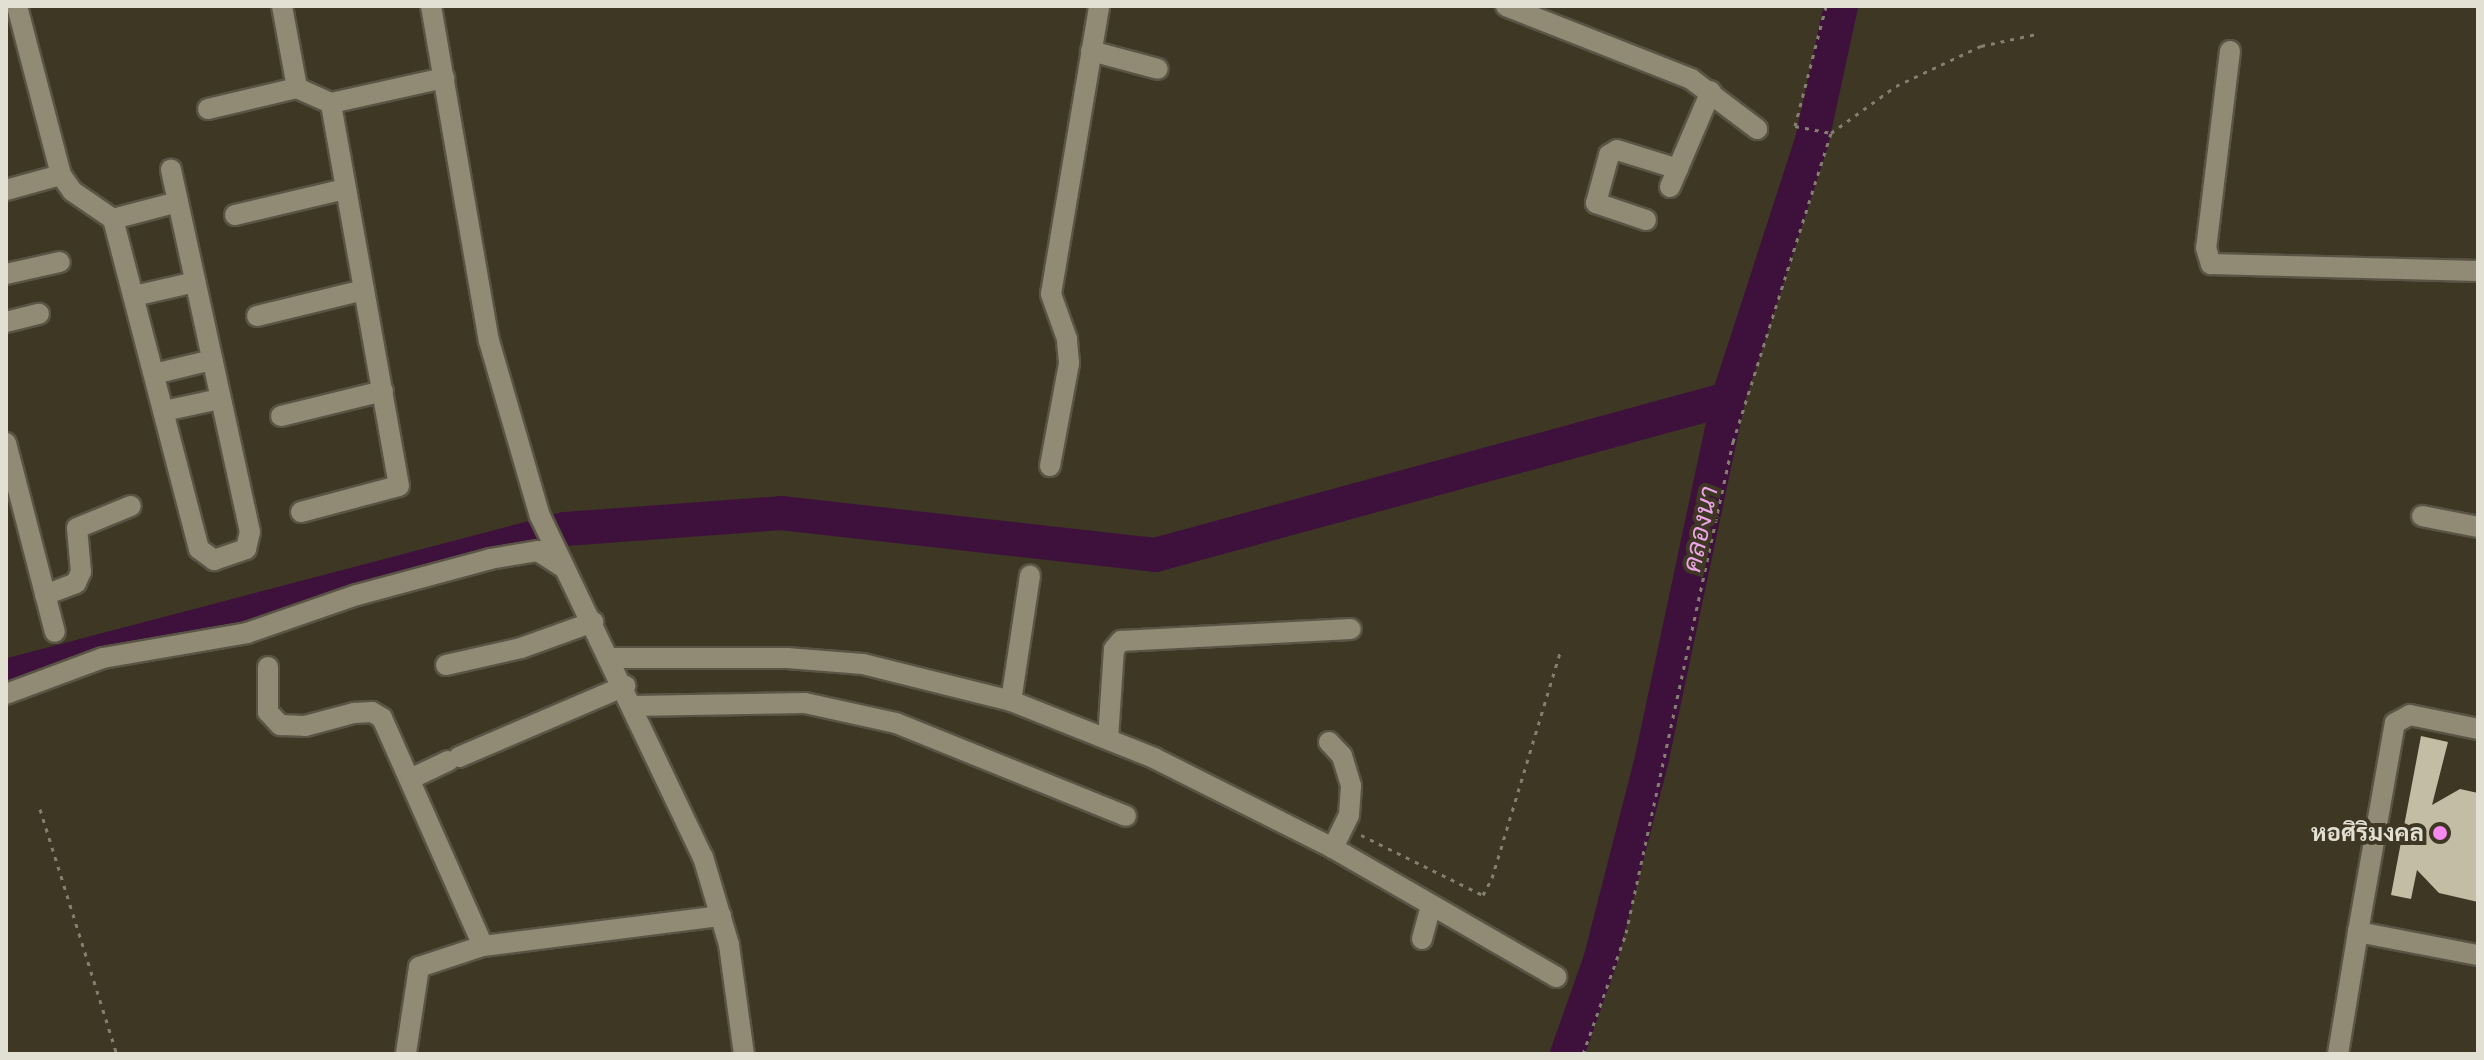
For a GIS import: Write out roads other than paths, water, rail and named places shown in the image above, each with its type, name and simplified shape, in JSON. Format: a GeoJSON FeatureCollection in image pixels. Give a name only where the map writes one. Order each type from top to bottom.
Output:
{"type":"FeatureCollection","features":[{"type":"Feature","properties":{"kind":"street"},"geometry":{"type":"LineString","coordinates":[[17,6],[61,175],[72,191],[113,219],[199,549],[214,560],[250,545],[171,169]]}},
{"type":"Feature","properties":{"kind":"street"},"geometry":{"type":"LineString","coordinates":[[282,6],[297,88]]}},
{"type":"Feature","properties":{"kind":"street"},"geometry":{"type":"LineString","coordinates":[[431,6],[489,341],[540,516],[562,565],[612,658],[703,857],[721,916],[744,1054]]}},
{"type":"Feature","properties":{"kind":"street"},"geometry":{"type":"LineString","coordinates":[[1050,466],[1069,363],[1067,339],[1051,294],[1099,6]]}},
{"type":"Feature","properties":{"kind":"street"},"geometry":{"type":"LineString","coordinates":[[1506,6],[1653,61],[1711,91],[1757,129]]}},
{"type":"Feature","properties":{"kind":"street"},"geometry":{"type":"LineString","coordinates":[[1091,51],[1158,69]]}},
{"type":"Feature","properties":{"kind":"street"},"geometry":{"type":"LineString","coordinates":[[2230,51],[2206,248],[2211,264],[2478,271]]}},
{"type":"Feature","properties":{"kind":"street"},"geometry":{"type":"LineString","coordinates":[[208,109],[297,88],[331,103],[444,78]]}},
{"type":"Feature","properties":{"kind":"street"},"geometry":{"type":"LineString","coordinates":[[1646,220],[1586,200],[1613,152],[1674,178],[1711,91]]}},
{"type":"Feature","properties":{"kind":"street"},"geometry":{"type":"LineString","coordinates":[[301,512],[399,486],[331,103]]}},
{"type":"Feature","properties":{"kind":"street"},"geometry":{"type":"LineString","coordinates":[[6,190],[61,175]]}},
{"type":"Feature","properties":{"kind":"street"},"geometry":{"type":"LineString","coordinates":[[235,215],[345,189]]}},
{"type":"Feature","properties":{"kind":"street"},"geometry":{"type":"LineString","coordinates":[[113,219],[178,202]]}},
{"type":"Feature","properties":{"kind":"street"},"geometry":{"type":"LineString","coordinates":[[6,274],[60,262]]}},
{"type":"Feature","properties":{"kind":"street"},"geometry":{"type":"LineString","coordinates":[[134,296],[195,282]]}},
{"type":"Feature","properties":{"kind":"street"},"geometry":{"type":"LineString","coordinates":[[257,316],[364,290]]}},
{"type":"Feature","properties":{"kind":"street"},"geometry":{"type":"LineString","coordinates":[[6,322],[39,314]]}},
{"type":"Feature","properties":{"kind":"street"},"geometry":{"type":"LineString","coordinates":[[154,374],[212,360]]}},
{"type":"Feature","properties":{"kind":"street"},"geometry":{"type":"LineString","coordinates":[[281,416],[383,391]]}},
{"type":"Feature","properties":{"kind":"street"},"geometry":{"type":"LineString","coordinates":[[164,411],[220,399]]}},
{"type":"Feature","properties":{"kind":"street"},"geometry":{"type":"LineString","coordinates":[[6,443],[55,632]]}},
{"type":"Feature","properties":{"kind":"street"},"geometry":{"type":"LineString","coordinates":[[45,595],[76,583],[81,572],[77,528],[131,506]]}},
{"type":"Feature","properties":{"kind":"street"},"geometry":{"type":"LineString","coordinates":[[2422,516],[2478,527]]}},
{"type":"Feature","properties":{"kind":"street"},"geometry":{"type":"LineString","coordinates":[[6,694],[103,658],[247,633],[357,595],[490,559],[538,551],[562,565]]}},
{"type":"Feature","properties":{"kind":"street"},"geometry":{"type":"LineString","coordinates":[[1011,701],[1030,575]]}},
{"type":"Feature","properties":{"kind":"street"},"geometry":{"type":"LineString","coordinates":[[446,665],[521,648],[593,622]]}},
{"type":"Feature","properties":{"kind":"street"},"geometry":{"type":"LineString","coordinates":[[1108,739],[1114,649],[1121,641],[1351,629]]}},
{"type":"Feature","properties":{"kind":"street"},"geometry":{"type":"LineString","coordinates":[[612,658],[787,658],[863,664],[1011,701],[1108,739],[1333,848],[1556,977]]}},
{"type":"Feature","properties":{"kind":"street"},"geometry":{"type":"LineString","coordinates":[[268,667],[268,712],[273,721],[287,728],[372,712],[391,733],[483,946]]}},
{"type":"Feature","properties":{"kind":"street"},"geometry":{"type":"LineString","coordinates":[[410,779],[454,759],[629,696],[805,703],[896,723],[1126,816]]}},
{"type":"Feature","properties":{"kind":"street"},"geometry":{"type":"LineString","coordinates":[[2338,1054],[2395,723],[2410,715],[2478,729]]}},
{"type":"Feature","properties":{"kind":"street"},"geometry":{"type":"LineString","coordinates":[[1329,742],[1342,756],[1351,786],[1344,826],[1333,848]]}},
{"type":"Feature","properties":{"kind":"street"},"geometry":{"type":"LineString","coordinates":[[1422,939],[1431,905]]}},
{"type":"Feature","properties":{"kind":"street"},"geometry":{"type":"LineString","coordinates":[[406,1053],[419,967],[483,946],[721,916]]}},
{"type":"Feature","properties":{"kind":"street"},"geometry":{"type":"LineString","coordinates":[[2358,932],[2478,955]]}},
{"type":"Feature","properties":{"kind":"waterway","name":"คลองนา"},"geometry":{"type":"LineString","coordinates":[[1567,1054],[1600,961],[1652,758],[1728,399],[1812,140],[1841,6]]}},
{"type":"Feature","properties":{"kind":"waterway"},"geometry":{"type":"LineString","coordinates":[[6,676],[565,529],[781,513],[1155,555],[1728,399]]}},
{"type":"Feature","properties":{"kind":"place","name":"หอศิริมงคล"},"geometry":{"type":"Point","coordinates":[2440,833]}}]}
